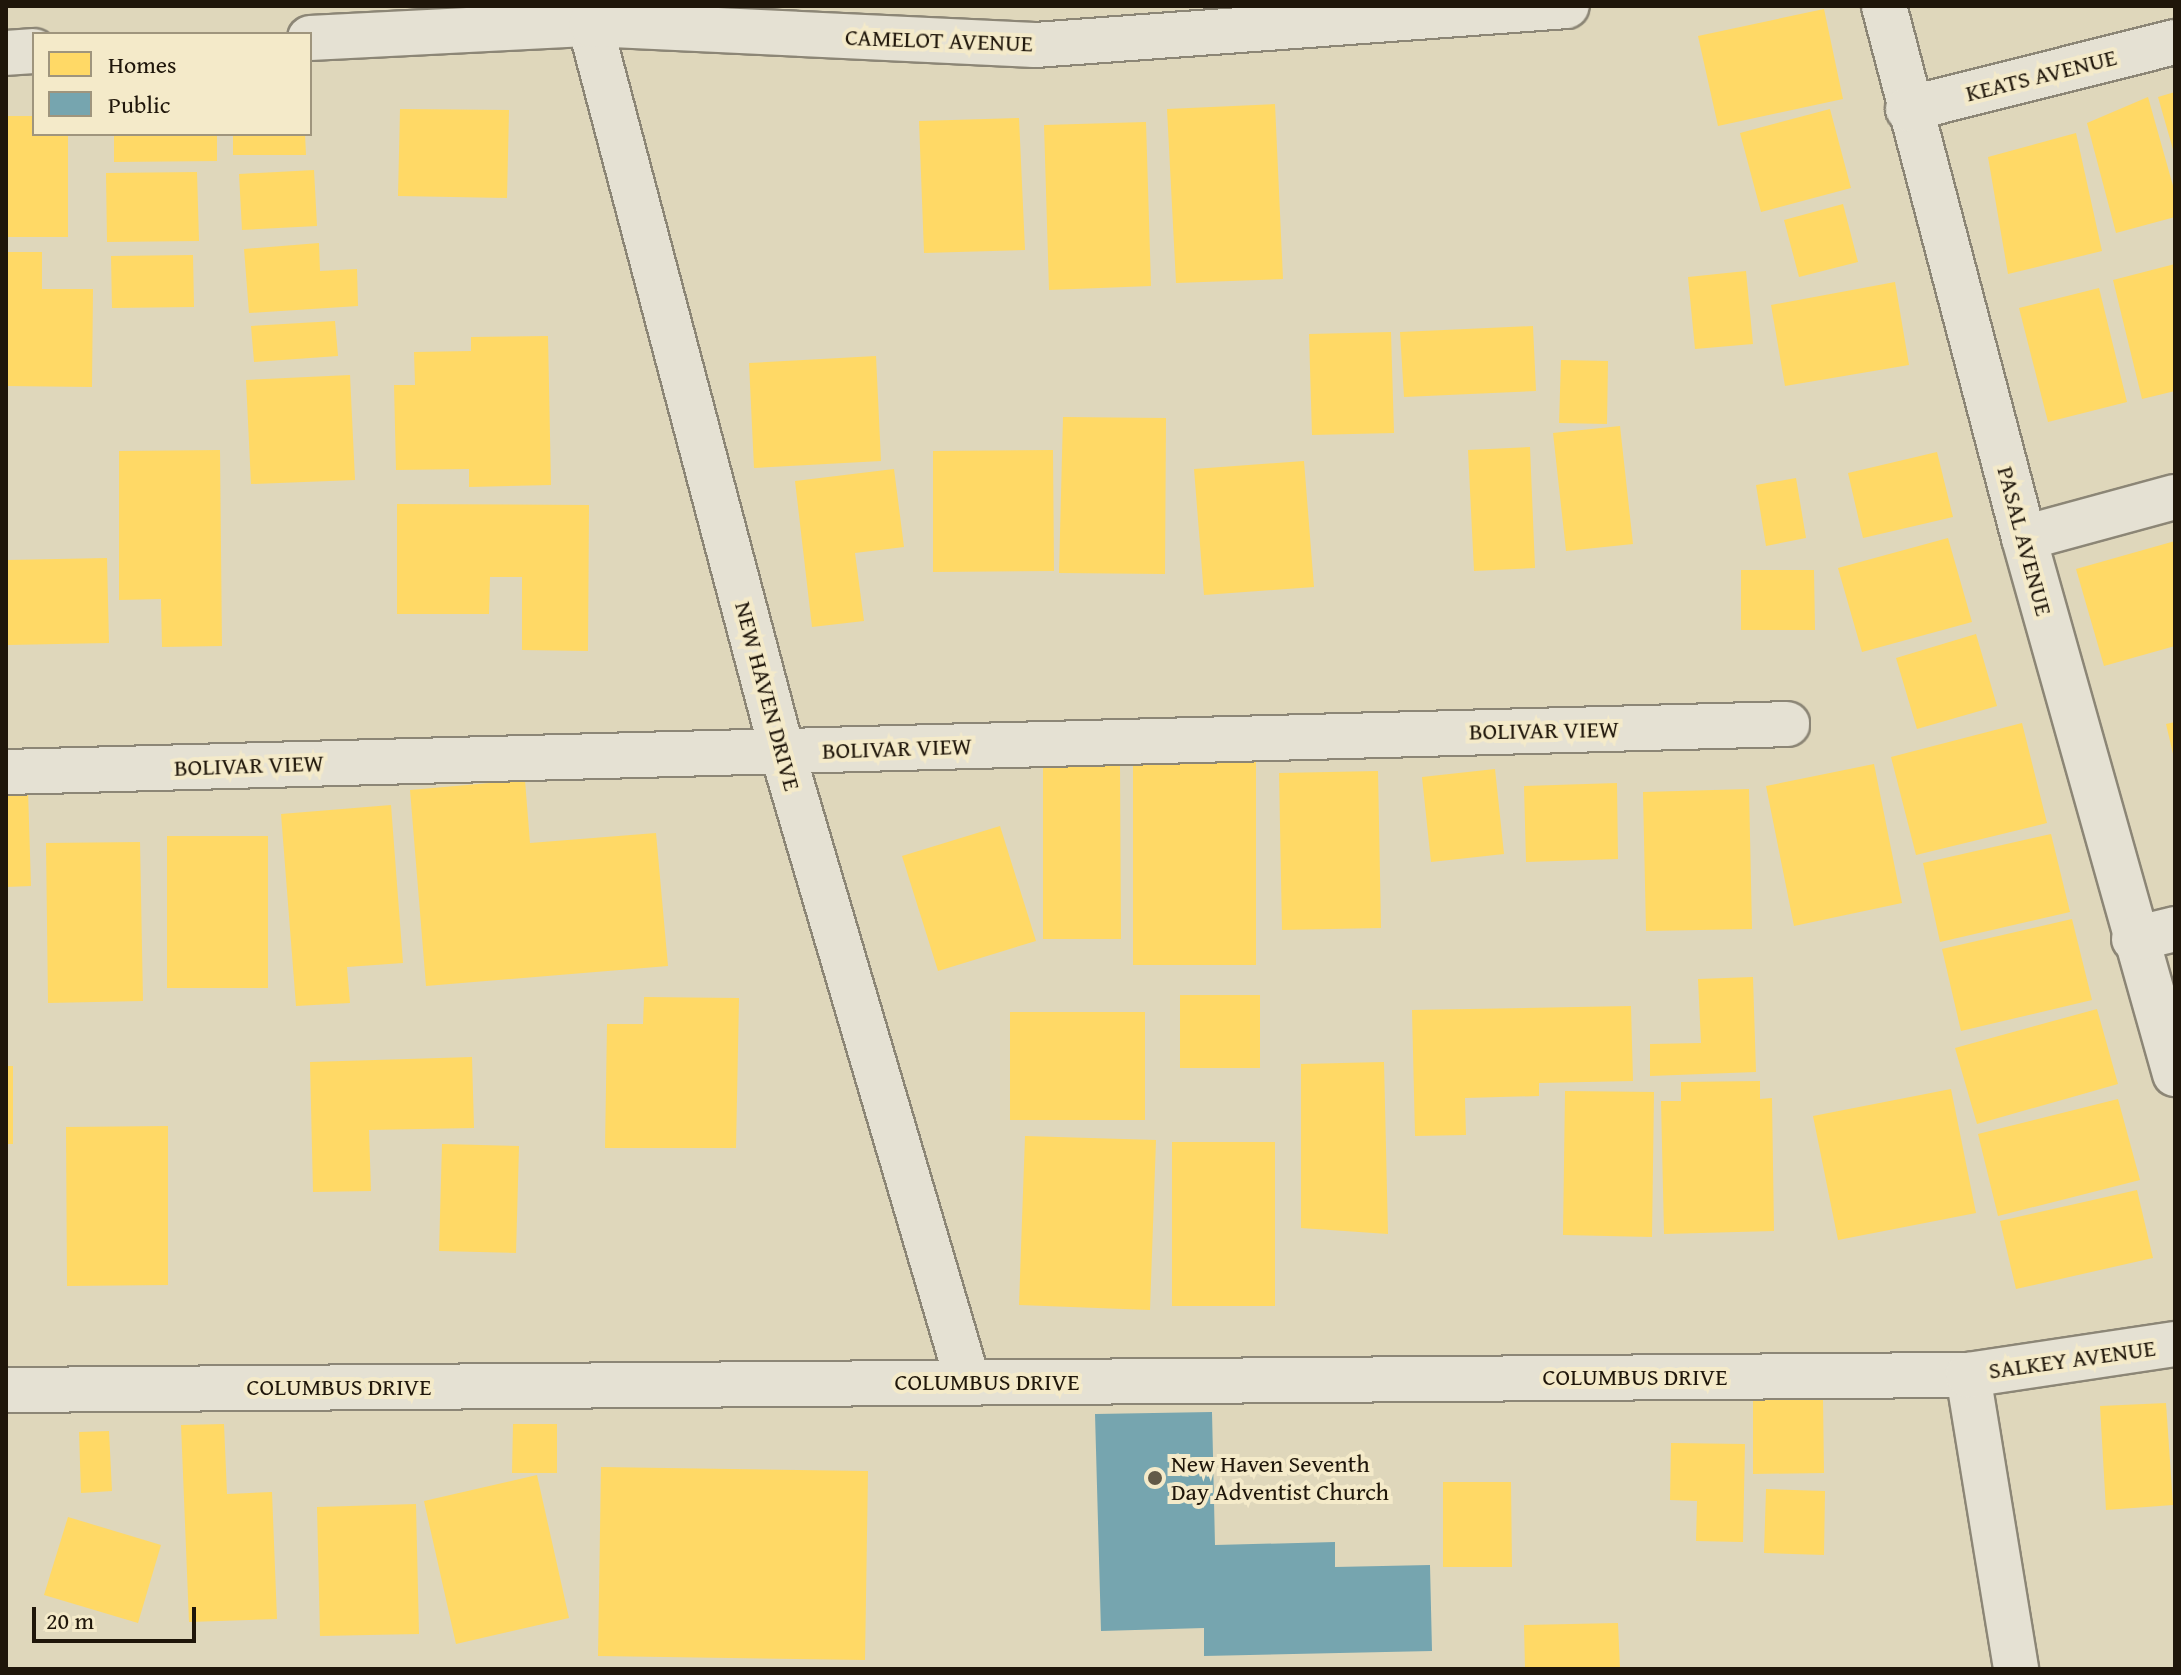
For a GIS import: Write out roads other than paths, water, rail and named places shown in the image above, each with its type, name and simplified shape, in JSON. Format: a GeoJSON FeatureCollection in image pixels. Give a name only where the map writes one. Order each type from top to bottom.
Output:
{"type":"FeatureCollection","features":[{"type":"Feature","properties":{"kind":"street","name":"CAMELOT AVENUE"},"geometry":{"type":"LineString","coordinates":[[312,38],[588,15],[1035,45],[1567,6]]}},
{"type":"Feature","properties":{"kind":"street","name":"PASAL AVENUE"},"geometry":{"type":"LineString","coordinates":[[1884,6],[1908,109],[2024,538],[2155,934],[2175,1074]]}},
{"type":"Feature","properties":{"kind":"street","name":"NEW HAVEN DRIVE"},"geometry":{"type":"LineString","coordinates":[[588,15],[782,751],[968,1382]]}},
{"type":"Feature","properties":{"kind":"street","name":"KEATS AVENUE"},"geometry":{"type":"LineString","coordinates":[[1908,109],[2175,42]]}},
{"type":"Feature","properties":{"kind":"street"},"geometry":{"type":"LineString","coordinates":[[6,53],[32,51]]}},
{"type":"Feature","properties":{"kind":"street"},"geometry":{"type":"LineString","coordinates":[[2024,538],[2175,497]]}},
{"type":"Feature","properties":{"kind":"street","name":"BOLIVAR VIEW"},"geometry":{"type":"LineString","coordinates":[[6,772],[1787,724]]}},
{"type":"Feature","properties":{"kind":"street","name":"SALKEY AVENUE"},"geometry":{"type":"LineString","coordinates":[[1968,1375],[2175,1344]]}},
{"type":"Feature","properties":{"kind":"street"},"geometry":{"type":"LineString","coordinates":[[1968,1375],[2016,1669]]}},
{"type":"Feature","properties":{"kind":"street","name":"COLUMBUS DRIVE"},"geometry":{"type":"LineString","coordinates":[[6,1390],[1968,1375]]}},
{"type":"Feature","properties":{"kind":"place","name":"New Haven Seventh Day Adventist Church"},"geometry":{"type":"Point","coordinates":[1155,1478]}}]}
